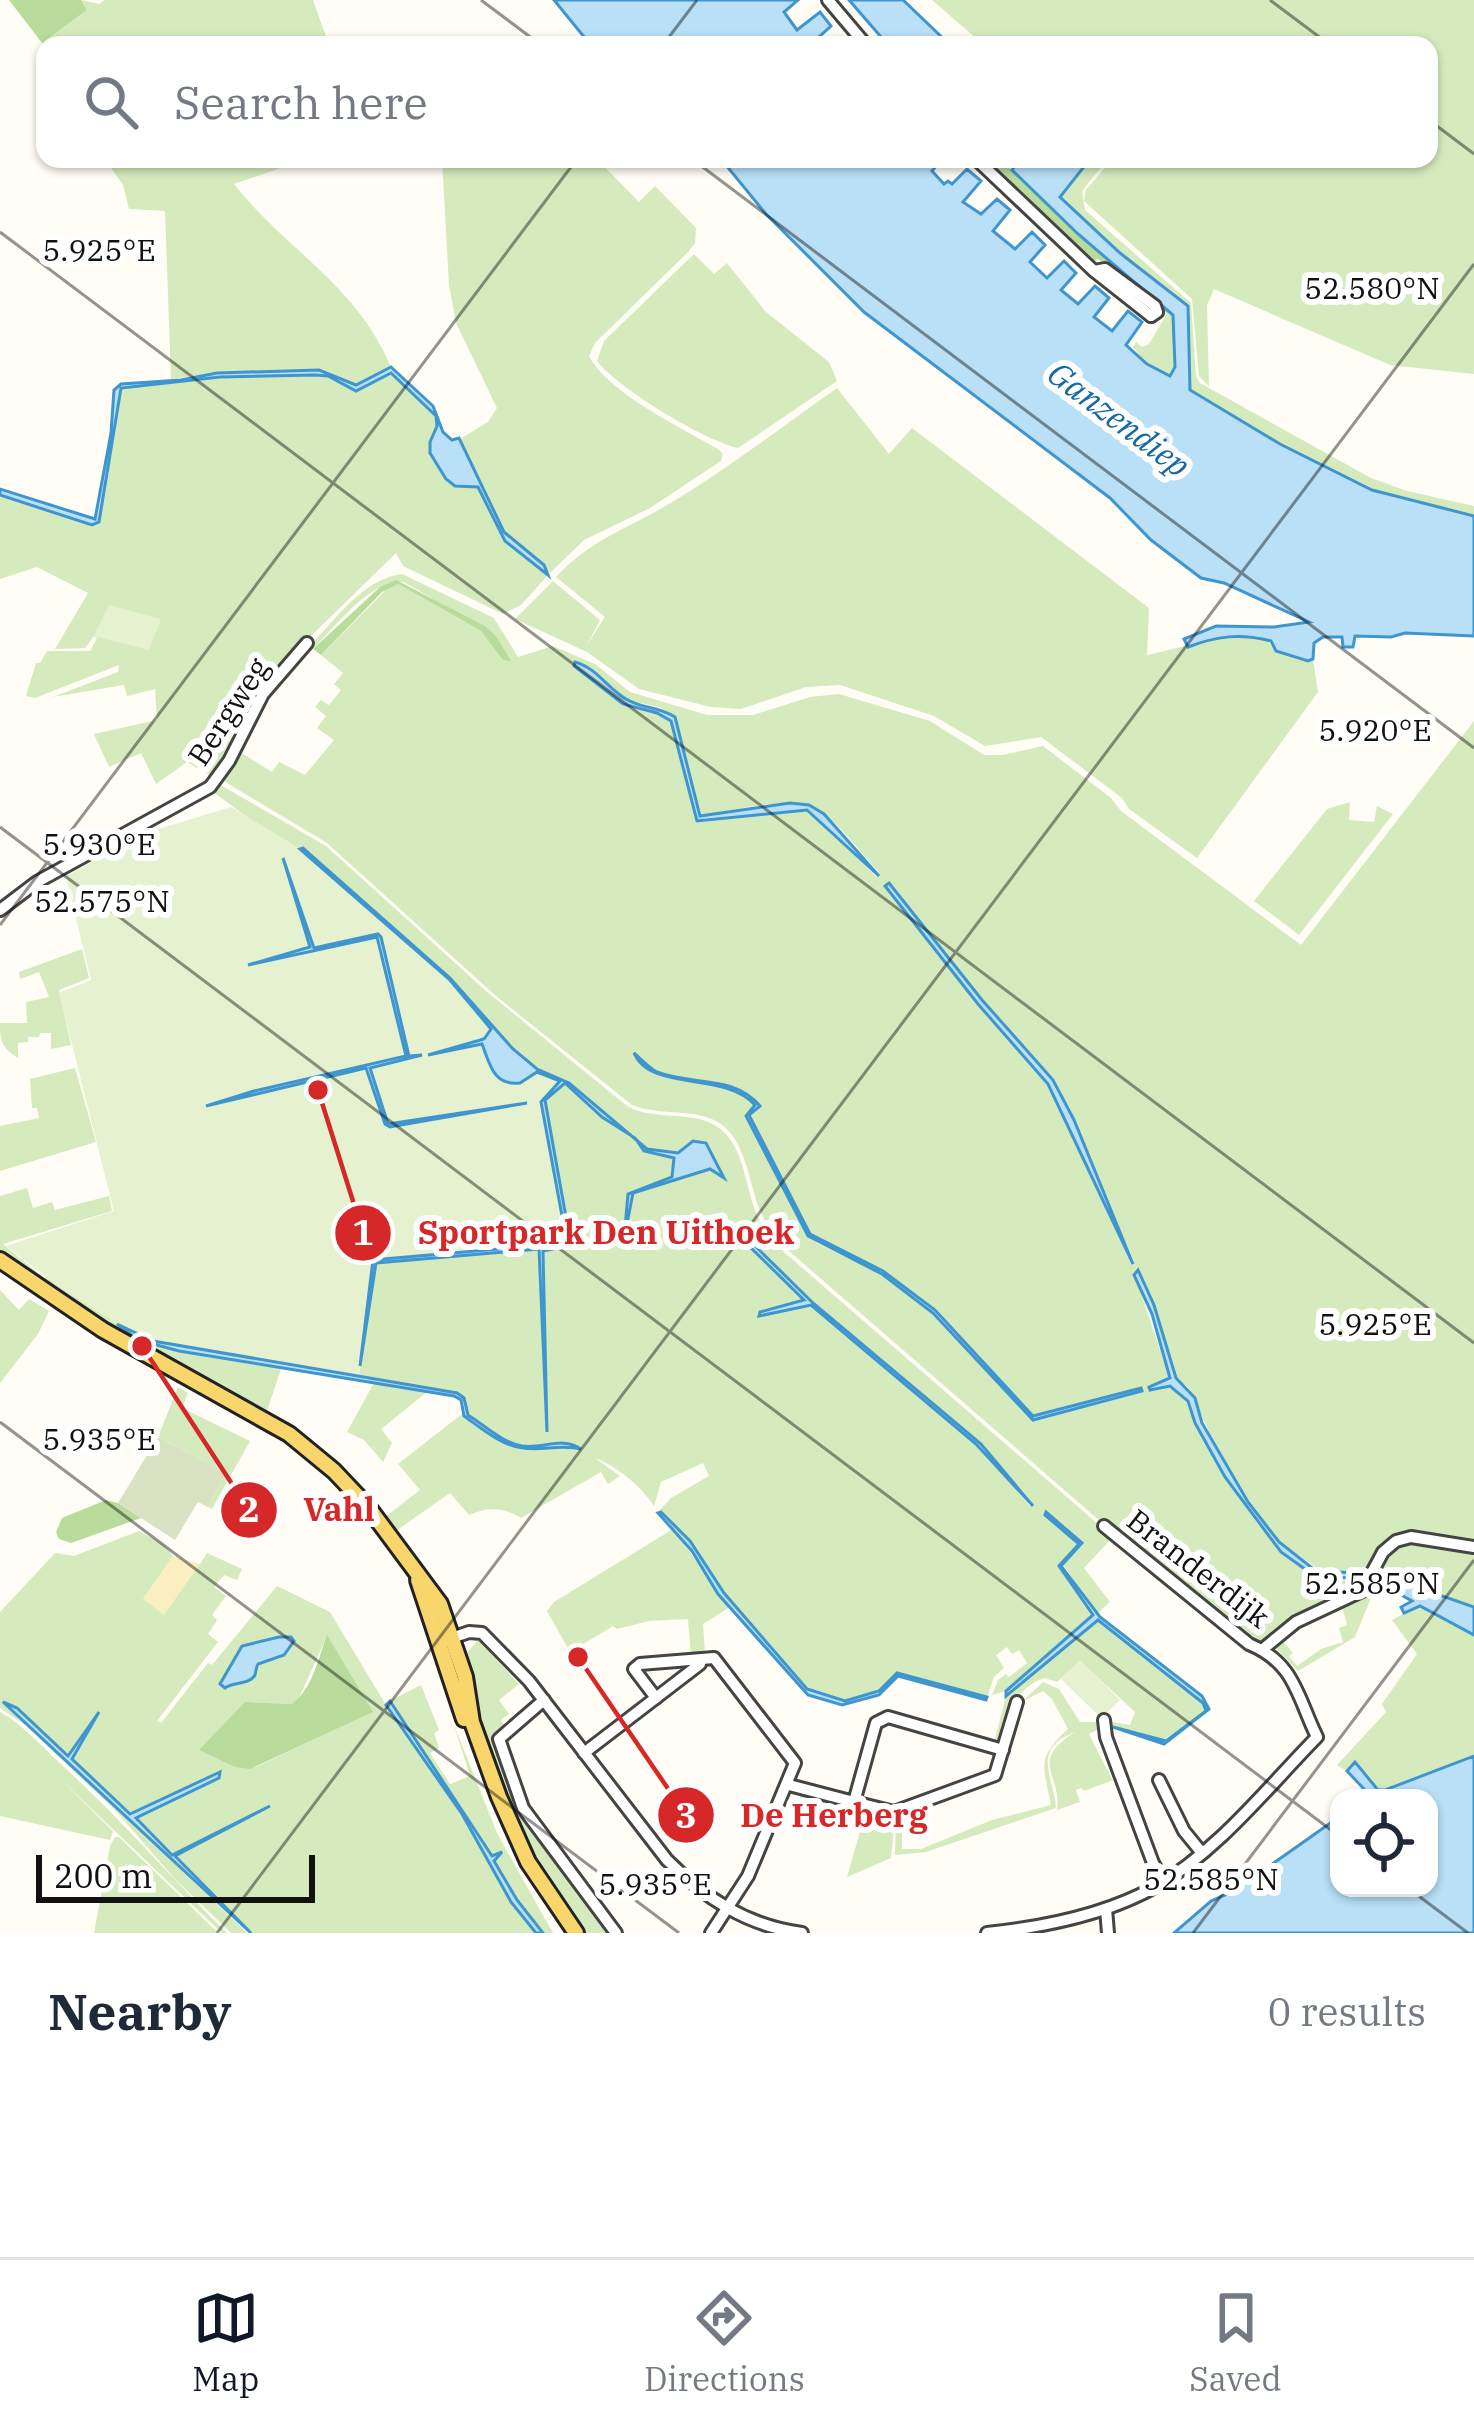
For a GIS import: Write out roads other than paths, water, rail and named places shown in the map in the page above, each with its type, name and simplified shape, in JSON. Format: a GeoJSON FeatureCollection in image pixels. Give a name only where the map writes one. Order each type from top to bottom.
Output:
{"type":"FeatureCollection","features":[{"type":"Feature","properties":{"kind":"main road"},"geometry":{"type":"LineString","coordinates":[[0,1260],[103,1330],[289,1435],[334,1471],[368,1507],[431,1587],[482,1750],[520,1846],[576,1933]]}},
{"type":"Feature","properties":{"kind":"street"},"geometry":{"type":"LineString","coordinates":[[828,0],[858,36]]}},
{"type":"Feature","properties":{"kind":"street"},"geometry":{"type":"LineString","coordinates":[[985,168],[1094,271],[1151,316],[1156,314],[1155,306],[1120,278],[1102,268],[1094,271]]}},
{"type":"Feature","properties":{"kind":"street","name":"Bergweg"},"geometry":{"type":"LineString","coordinates":[[0,910],[37,882],[210,787],[229,761],[263,694],[308,643]]}},
{"type":"Feature","properties":{"kind":"street","name":"Branderdijk"},"geometry":{"type":"LineString","coordinates":[[1104,1526],[1249,1644],[1263,1649],[1295,1683],[1317,1737],[1202,1853]]}},
{"type":"Feature","properties":{"kind":"street"},"geometry":{"type":"LineString","coordinates":[[1263,1649],[1296,1622],[1362,1592],[1383,1552],[1396,1541],[1411,1537],[1474,1546]]}},
{"type":"Feature","properties":{"kind":"street"},"geometry":{"type":"LineString","coordinates":[[446,1640],[482,1633],[544,1700],[667,1860],[691,1884],[754,1922],[802,1933]]}},
{"type":"Feature","properties":{"kind":"street"},"geometry":{"type":"LineString","coordinates":[[656,1698],[634,1669],[640,1664],[714,1658],[796,1762],[748,1876],[710,1933]]}},
{"type":"Feature","properties":{"kind":"street"},"geometry":{"type":"LineString","coordinates":[[584,1753],[702,1662]]}},
{"type":"Feature","properties":{"kind":"street"},"geometry":{"type":"LineString","coordinates":[[544,1700],[499,1739],[524,1808],[616,1933]]}},
{"type":"Feature","properties":{"kind":"street"},"geometry":{"type":"LineString","coordinates":[[789,1785],[894,1812],[995,1775],[1017,1702]]}},
{"type":"Feature","properties":{"kind":"street"},"geometry":{"type":"LineString","coordinates":[[854,1802],[876,1723],[882,1718],[1003,1750]]}},
{"type":"Feature","properties":{"kind":"street"},"geometry":{"type":"LineString","coordinates":[[1104,1720],[1106,1737],[1164,1882]]}},
{"type":"Feature","properties":{"kind":"street"},"geometry":{"type":"LineString","coordinates":[[987,1933],[1106,1909],[1164,1882],[1202,1853],[1184,1831],[1159,1780]]}},
{"type":"Feature","properties":{"kind":"street"},"geometry":{"type":"LineString","coordinates":[[1106,1909],[1110,1932]]}},
{"type":"Feature","properties":{"kind":"water"},"geometry":{"type":"Polygon","coordinates":[[[554,0],[798,0],[784,12],[797,30],[820,12],[831,26],[820,36],[583,36],[554,0]]]}},
{"type":"Feature","properties":{"kind":"water"},"geometry":{"type":"Polygon","coordinates":[[[849,0],[903,0],[941,36],[880,36],[849,0]]]}},
{"type":"Feature","properties":{"kind":"water","name":"Ganzendiep"},"geometry":{"type":"Polygon","coordinates":[[[728,168],[934,168],[932,171],[944,184],[952,184],[967,169],[981,181],[963,202],[981,214],[997,199],[1010,210],[993,231],[1015,249],[1032,232],[1045,245],[1030,262],[1047,278],[1064,261],[1076,273],[1061,290],[1078,304],[1095,286],[1109,298],[1094,317],[1112,331],[1128,311],[1142,322],[1126,345],[1170,376],[1175,367],[1173,315],[1012,170],[1083,168],[1060,197],[1120,253],[1188,306],[1190,390],[1280,444],[1372,490],[1474,516],[1474,636],[1355,636],[1353,647],[1343,647],[1342,637],[1323,637],[1314,643],[1313,659],[1308,661],[1276,651],[1271,641],[1249,637],[1219,638],[1188,647],[1184,639],[1216,626],[1309,622],[1224,583],[1201,578],[1151,540],[1110,498],[864,312],[766,214],[728,168]]]}},
{"type":"Feature","properties":{"kind":"water"},"geometry":{"type":"Polygon","coordinates":[[[391,367],[433,406],[443,432],[452,440],[459,438],[504,532],[544,565],[548,575],[505,541],[478,487],[455,486],[446,479],[430,453],[436,416],[391,373],[356,391],[328,376],[315,375],[220,377],[121,388],[99,522],[92,525],[0,495],[0,489],[95,519],[114,390],[121,384],[217,373],[319,370],[356,385],[391,367]]]}},
{"type":"Feature","properties":{"kind":"water"},"geometry":{"type":"Polygon","coordinates":[[[575,662],[626,699],[675,717],[700,816],[790,803],[809,805],[824,814],[879,876],[807,810],[697,821],[671,721],[623,704],[574,666],[575,662]]]}},
{"type":"Feature","properties":{"kind":"water"},"geometry":{"type":"Polygon","coordinates":[[[303,848],[450,978],[513,1049],[537,1069],[569,1083],[631,1135],[602,1117],[565,1083],[545,1100],[571,1245],[543,1251],[547,1432],[539,1249],[376,1263],[360,1366],[373,1260],[567,1243],[541,1102],[560,1081],[537,1072],[520,1083],[504,1081],[494,1072],[482,1044],[428,1055],[484,1039],[491,1029],[449,979],[303,848]]]}},
{"type":"Feature","properties":{"kind":"water"},"geometry":{"type":"Polygon","coordinates":[[[283,858],[314,948],[378,934],[381,937],[409,1056],[422,1055],[370,1068],[388,1124],[527,1103],[390,1127],[385,1124],[366,1068],[206,1106],[406,1056],[377,937],[248,965],[310,947],[283,858]]]}},
{"type":"Feature","properties":{"kind":"water"},"geometry":{"type":"Polygon","coordinates":[[[889,883],[1053,1080],[1133,1264],[1048,1084],[978,1004],[885,886],[889,883]]]}},
{"type":"Feature","properties":{"kind":"water"},"geometry":{"type":"Polygon","coordinates":[[[634,1053],[657,1072],[725,1085],[760,1106],[749,1115],[810,1234],[883,1271],[935,1310],[1033,1416],[1142,1391],[1033,1420],[933,1313],[882,1274],[808,1236],[746,1116],[755,1105],[726,1088],[655,1073],[634,1053]]]}},
{"type":"Feature","properties":{"kind":"water"},"geometry":{"type":"Polygon","coordinates":[[[636,1140],[647,1149],[678,1153],[693,1141],[706,1143],[724,1178],[710,1169],[633,1193],[624,1239],[628,1194],[672,1177],[674,1158],[644,1151],[636,1140]]]}},
{"type":"Feature","properties":{"kind":"water"},"geometry":{"type":"Polygon","coordinates":[[[747,1238],[813,1303],[981,1444],[1033,1506],[976,1444],[811,1305],[759,1316],[804,1300],[747,1244],[747,1238]]]}},
{"type":"Feature","properties":{"kind":"water"},"geometry":{"type":"Polygon","coordinates":[[[1138,1270],[1176,1378],[1195,1398],[1202,1423],[1248,1502],[1279,1542],[1316,1571],[1358,1573],[1357,1578],[1316,1577],[1281,1552],[1225,1477],[1188,1401],[1170,1386],[1150,1390],[1170,1378],[1152,1314],[1134,1275],[1138,1270]]]}},
{"type":"Feature","properties":{"kind":"water"},"geometry":{"type":"Polygon","coordinates":[[[117,1324],[153,1341],[457,1393],[464,1398],[468,1415],[508,1441],[522,1446],[567,1443],[581,1449],[530,1449],[507,1444],[464,1416],[461,1400],[454,1396],[179,1351],[138,1340],[117,1324]]]}},
{"type":"Feature","properties":{"kind":"water"},"geometry":{"type":"Polygon","coordinates":[[[661,1512],[690,1541],[724,1593],[807,1689],[845,1701],[879,1691],[897,1673],[986,1700],[898,1676],[879,1695],[842,1705],[808,1695],[718,1594],[661,1512]]]}},
{"type":"Feature","properties":{"kind":"water"},"geometry":{"type":"Polygon","coordinates":[[[1046,1512],[1082,1543],[1061,1566],[1100,1617],[1202,1696],[1209,1709],[1164,1744],[1113,1727],[1166,1741],[1206,1711],[1203,1703],[1098,1620],[1006,1696],[1006,1691],[1093,1615],[1059,1566],[1079,1544],[1046,1512]]]}},
{"type":"Feature","properties":{"kind":"water"},"geometry":{"type":"Polygon","coordinates":[[[1391,1578],[1474,1607],[1474,1635],[1420,1606],[1404,1613],[1401,1607],[1412,1601],[1383,1585],[1391,1578]]]}},
{"type":"Feature","properties":{"kind":"water"},"geometry":{"type":"Polygon","coordinates":[[[279,1637],[294,1641],[284,1655],[258,1664],[249,1680],[225,1688],[220,1684],[242,1646],[279,1637]]]}},
{"type":"Feature","properties":{"kind":"water"},"geometry":{"type":"Polygon","coordinates":[[[390,1701],[492,1856],[502,1852],[494,1861],[543,1933],[536,1933],[511,1902],[462,1814],[386,1705],[390,1701]]]}},
{"type":"Feature","properties":{"kind":"water"},"geometry":{"type":"Polygon","coordinates":[[[3,1702],[17,1708],[68,1756],[99,1712],[72,1759],[130,1814],[220,1772],[219,1778],[136,1818],[172,1855],[270,1806],[175,1856],[251,1933],[3,1702]]]}},
{"type":"Feature","properties":{"kind":"water"},"geometry":{"type":"Polygon","coordinates":[[[1474,1756],[1474,1933],[1174,1933],[1211,1901],[1234,1891],[1330,1823],[1330,1897],[1438,1897],[1438,1789],[1388,1789],[1474,1756]]]}},
{"type":"Feature","properties":{"kind":"water"},"geometry":{"type":"Polygon","coordinates":[[[1355,1762],[1377,1789],[1364,1789],[1347,1771],[1355,1762]]]}},
{"type":"Feature","properties":{"kind":"place","name":"Sportpark Den Uithoek"},"geometry":{"type":"Point","coordinates":[318,1090]}},
{"type":"Feature","properties":{"kind":"place","name":"Vahl"},"geometry":{"type":"Point","coordinates":[142,1346]}},
{"type":"Feature","properties":{"kind":"place","name":"De Herberg"},"geometry":{"type":"Point","coordinates":[578,1657]}}]}
